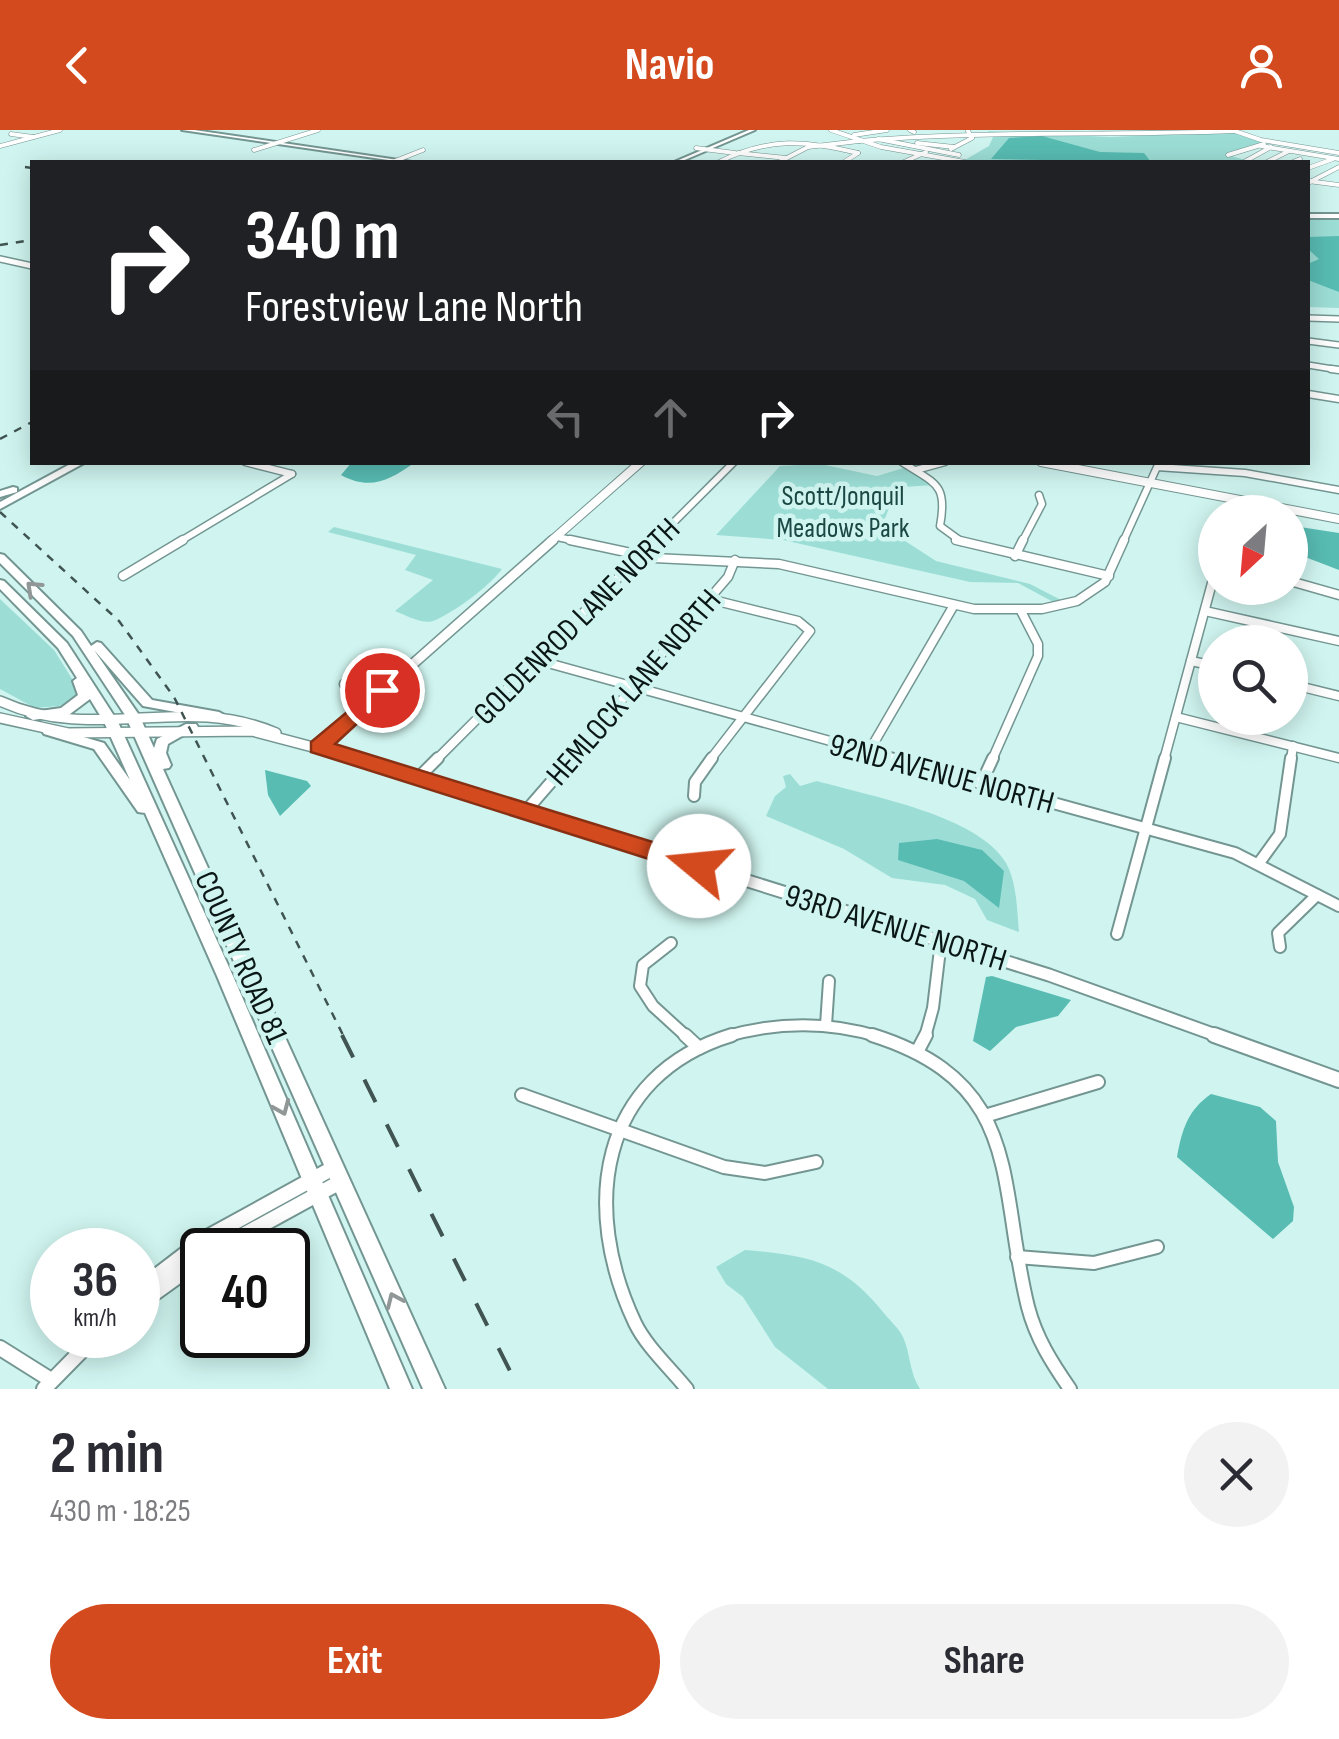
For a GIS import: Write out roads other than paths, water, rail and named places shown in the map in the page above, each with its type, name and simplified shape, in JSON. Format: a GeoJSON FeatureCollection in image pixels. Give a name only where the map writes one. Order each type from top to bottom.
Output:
{"type":"FeatureCollection","features":[{"type":"Feature","properties":{"kind":"highway"},"geometry":{"type":"LineString","coordinates":[[0,496],[13,490]]}},
{"type":"Feature","properties":{"kind":"highway","name":"COUNTY ROAD 81"},"geometry":{"type":"LineString","coordinates":[[0,558],[90,648],[136,724],[434,1389]]}},
{"type":"Feature","properties":{"kind":"highway","name":"COUNTY ROAD 81"},"geometry":{"type":"LineString","coordinates":[[0,584],[68,654],[113,727],[401,1389]]}},
{"type":"Feature","properties":{"kind":"highway"},"geometry":{"type":"LineString","coordinates":[[69,624],[93,641],[148,704],[219,716]]}},
{"type":"Feature","properties":{"kind":"highway"},"geometry":{"type":"LineString","coordinates":[[33,716],[65,711],[85,696],[68,663],[68,654]]}},
{"type":"Feature","properties":{"kind":"highway"},"geometry":{"type":"LineString","coordinates":[[184,827],[182,805],[159,753],[167,737],[190,726]]}},
{"type":"Feature","properties":{"kind":"highway"},"geometry":{"type":"LineString","coordinates":[[49,732],[98,746],[155,824]]}},
{"type":"Feature","properties":{"kind":"main road"},"geometry":{"type":"LineString","coordinates":[[184,130],[274,145]]}},
{"type":"Feature","properties":{"kind":"main road"},"geometry":{"type":"LineString","coordinates":[[672,160],[743,130]]}},
{"type":"Feature","properties":{"kind":"main road"},"geometry":{"type":"LineString","coordinates":[[680,160],[699,148],[753,130]]}},
{"type":"Feature","properties":{"kind":"main road"},"geometry":{"type":"LineString","coordinates":[[175,131],[377,160]]}},
{"type":"Feature","properties":{"kind":"main road"},"geometry":{"type":"LineString","coordinates":[[1310,215],[1339,214]]}},
{"type":"Feature","properties":{"kind":"main road"},"geometry":{"type":"LineString","coordinates":[[13,490],[63,465]]}},
{"type":"Feature","properties":{"kind":"main road"},"geometry":{"type":"LineString","coordinates":[[0,506],[76,465]]}},
{"type":"Feature","properties":{"kind":"street"},"geometry":{"type":"LineString","coordinates":[[0,146],[60,130]]}},
{"type":"Feature","properties":{"kind":"street"},"geometry":{"type":"LineString","coordinates":[[254,150],[318,130]]}},
{"type":"Feature","properties":{"kind":"street"},"geometry":{"type":"LineString","coordinates":[[831,130],[918,155],[959,160]]}},
{"type":"Feature","properties":{"kind":"street"},"geometry":{"type":"LineString","coordinates":[[855,133],[887,130]]}},
{"type":"Feature","properties":{"kind":"street"},"geometry":{"type":"LineString","coordinates":[[887,142],[983,130],[1101,136],[1233,130],[1288,151],[1338,157]]}},
{"type":"Feature","properties":{"kind":"street"},"geometry":{"type":"LineString","coordinates":[[782,160],[824,144],[914,131],[970,133]]}},
{"type":"Feature","properties":{"kind":"street"},"geometry":{"type":"LineString","coordinates":[[946,153],[970,133]]}},
{"type":"Feature","properties":{"kind":"street"},"geometry":{"type":"LineString","coordinates":[[11,134],[33,137]]}},
{"type":"Feature","properties":{"kind":"street"},"geometry":{"type":"LineString","coordinates":[[722,160],[783,134]]}},
{"type":"Feature","properties":{"kind":"street"},"geometry":{"type":"LineString","coordinates":[[796,134],[858,153],[847,160]]}},
{"type":"Feature","properties":{"kind":"street"},"geometry":{"type":"LineString","coordinates":[[875,138],[946,153],[959,160]]}},
{"type":"Feature","properties":{"kind":"street"},"geometry":{"type":"LineString","coordinates":[[902,140],[954,147]]}},
{"type":"Feature","properties":{"kind":"street"},"geometry":{"type":"LineString","coordinates":[[1249,160],[1273,144]]}},
{"type":"Feature","properties":{"kind":"street"},"geometry":{"type":"LineString","coordinates":[[1244,160],[1228,155],[1273,144],[1338,157]]}},
{"type":"Feature","properties":{"kind":"street"},"geometry":{"type":"LineString","coordinates":[[699,148],[786,158]]}},
{"type":"Feature","properties":{"kind":"street"},"geometry":{"type":"LineString","coordinates":[[396,160],[423,150]]}},
{"type":"Feature","properties":{"kind":"street"},"geometry":{"type":"LineString","coordinates":[[908,160],[929,151]]}},
{"type":"Feature","properties":{"kind":"street"},"geometry":{"type":"LineString","coordinates":[[1271,160],[1288,151]]}},
{"type":"Feature","properties":{"kind":"street"},"geometry":{"type":"LineString","coordinates":[[1300,159],[1308,154]]}},
{"type":"Feature","properties":{"kind":"street"},"geometry":{"type":"LineString","coordinates":[[1300,159],[1316,156]]}},
{"type":"Feature","properties":{"kind":"street"},"geometry":{"type":"LineString","coordinates":[[1310,167],[1338,157]]}},
{"type":"Feature","properties":{"kind":"street"},"geometry":{"type":"LineString","coordinates":[[1310,181],[1339,167]]}},
{"type":"Feature","properties":{"kind":"street"},"geometry":{"type":"LineString","coordinates":[[1310,181],[1338,182]]}},
{"type":"Feature","properties":{"kind":"street"},"geometry":{"type":"LineString","coordinates":[[0,259],[30,266]]}},
{"type":"Feature","properties":{"kind":"street"},"geometry":{"type":"LineString","coordinates":[[1310,318],[1339,320]]}},
{"type":"Feature","properties":{"kind":"street"},"geometry":{"type":"LineString","coordinates":[[1310,341],[1339,344]]}},
{"type":"Feature","properties":{"kind":"street"},"geometry":{"type":"LineString","coordinates":[[1310,365],[1339,370]]}},
{"type":"Feature","properties":{"kind":"street"},"geometry":{"type":"LineString","coordinates":[[1310,394],[1339,399]]}},
{"type":"Feature","properties":{"kind":"street"},"geometry":{"type":"LineString","coordinates":[[123,576],[292,474],[257,465]]}},
{"type":"Feature","properties":{"kind":"street"},"geometry":{"type":"LineString","coordinates":[[319,747],[638,465]]}},
{"type":"Feature","properties":{"kind":"street","name":"GOLDENROD LANE NORTH"},"geometry":{"type":"LineString","coordinates":[[417,779],[731,465]]}},
{"type":"Feature","properties":{"kind":"street"},"geometry":{"type":"LineString","coordinates":[[907,465],[944,493],[938,521],[942,532],[966,545],[1109,576]]}},
{"type":"Feature","properties":{"kind":"street"},"geometry":{"type":"LineString","coordinates":[[916,470],[934,465]]}},
{"type":"Feature","properties":{"kind":"street"},"geometry":{"type":"LineString","coordinates":[[1055,465],[1339,520]]}},
{"type":"Feature","properties":{"kind":"street"},"geometry":{"type":"LineString","coordinates":[[557,537],[640,556],[778,564],[954,604],[1021,611],[1078,601],[1099,589],[1109,576],[1154,469],[1168,466],[1245,473],[1339,490]]}},
{"type":"Feature","properties":{"kind":"street"},"geometry":{"type":"LineString","coordinates":[[1015,556],[1042,504],[1039,494]]}},
{"type":"Feature","properties":{"kind":"street","name":"HEMLOCK LANE NORTH"},"geometry":{"type":"LineString","coordinates":[[525,812],[731,573],[735,560]]}},
{"type":"Feature","properties":{"kind":"street"},"geometry":{"type":"LineString","coordinates":[[1308,586],[1339,595]]}},
{"type":"Feature","properties":{"kind":"street"},"geometry":{"type":"LineString","coordinates":[[694,796],[695,782],[740,717],[809,635],[809,628],[798,621],[709,599]]}},
{"type":"Feature","properties":{"kind":"street"},"geometry":{"type":"LineString","coordinates":[[868,753],[954,604]]}},
{"type":"Feature","properties":{"kind":"street"},"geometry":{"type":"LineString","coordinates":[[1117,934],[1206,605]]}},
{"type":"Feature","properties":{"kind":"street"},"geometry":{"type":"LineString","coordinates":[[981,784],[1038,656],[1038,644],[1021,611]]}},
{"type":"Feature","properties":{"kind":"street"},"geometry":{"type":"LineString","coordinates":[[1204,611],[1339,640]]}},
{"type":"Feature","properties":{"kind":"street","name":"92ND AVENUE NORTH"},"geometry":{"type":"LineString","coordinates":[[537,660],[1259,863],[1339,906]]}},
{"type":"Feature","properties":{"kind":"street"},"geometry":{"type":"LineString","coordinates":[[1191,661],[1198,662]]}},
{"type":"Feature","properties":{"kind":"street"},"geometry":{"type":"LineString","coordinates":[[344,684],[382,690]]}},
{"type":"Feature","properties":{"kind":"street"},"geometry":{"type":"LineString","coordinates":[[1308,688],[1339,696]]}},
{"type":"Feature","properties":{"kind":"street","name":"93RD AVENUE NORTH"},"geometry":{"type":"LineString","coordinates":[[2,705],[33,716],[113,727]]}},
{"type":"Feature","properties":{"kind":"street","name":"93RD AVENUE NORTH"},"geometry":{"type":"LineString","coordinates":[[0,718],[49,732],[219,716],[248,720],[277,734],[417,779],[941,941],[1168,1016],[1339,1080]]}},
{"type":"Feature","properties":{"kind":"street"},"geometry":{"type":"LineString","coordinates":[[1176,717],[1339,758]]}},
{"type":"Feature","properties":{"kind":"street","name":"93RD AVENUE NORTH"},"geometry":{"type":"LineString","coordinates":[[136,724],[277,734]]}},
{"type":"Feature","properties":{"kind":"street"},"geometry":{"type":"LineString","coordinates":[[1259,863],[1278,839],[1293,746]]}},
{"type":"Feature","properties":{"kind":"street"},"geometry":{"type":"LineString","coordinates":[[1280,948],[1278,933],[1317,895]]}},
{"type":"Feature","properties":{"kind":"street"},"geometry":{"type":"LineString","coordinates":[[917,1052],[933,1024],[938,990],[935,962],[941,941]]}},
{"type":"Feature","properties":{"kind":"street"},"geometry":{"type":"LineString","coordinates":[[671,943],[643,965],[640,986],[653,1006],[698,1048]]}},
{"type":"Feature","properties":{"kind":"street"},"geometry":{"type":"LineString","coordinates":[[826,1025],[828,981]]}},
{"type":"Feature","properties":{"kind":"street"},"geometry":{"type":"LineString","coordinates":[[686,1389],[648,1348],[612,1282],[604,1249],[602,1183],[619,1127],[654,1081],[698,1048],[775,1026],[826,1025],[858,1031],[917,1052],[953,1076],[988,1116],[1006,1165],[1032,1330],[1070,1389]]}},
{"type":"Feature","properties":{"kind":"street"},"geometry":{"type":"LineString","coordinates":[[988,1116],[1098,1082]]}},
{"type":"Feature","properties":{"kind":"street"},"geometry":{"type":"LineString","coordinates":[[522,1096],[745,1172],[766,1174],[816,1162]]}},
{"type":"Feature","properties":{"kind":"street"},"geometry":{"type":"LineString","coordinates":[[160,1273],[206,1238],[338,1174]]}},
{"type":"Feature","properties":{"kind":"street"},"geometry":{"type":"LineString","coordinates":[[250,1228],[315,1186]]}},
{"type":"Feature","properties":{"kind":"street"},"geometry":{"type":"LineString","coordinates":[[1018,1257],[1094,1263],[1157,1247]]}},
{"type":"Feature","properties":{"kind":"street"},"geometry":{"type":"LineString","coordinates":[[0,1348],[48,1385],[74,1358]]}},
{"type":"Feature","properties":{"kind":"railway"},"geometry":{"type":"LineString","coordinates":[[25,167],[30,168]]}},
{"type":"Feature","properties":{"kind":"railway"},"geometry":{"type":"LineString","coordinates":[[0,245],[30,240]]}},
{"type":"Feature","properties":{"kind":"railway"},"geometry":{"type":"LineString","coordinates":[[0,439],[30,423]]}},
{"type":"Feature","properties":{"kind":"railway"},"geometry":{"type":"LineString","coordinates":[[0,512],[119,621],[174,697],[344,1037]]}},
{"type":"Feature","properties":{"kind":"railway"},"geometry":{"type":"LineString","coordinates":[[342,1035],[519,1389]]}},
{"type":"Feature","properties":{"kind":"park label","name":"Scott/Jonquil Meadows Park"},"geometry":{"type":"Point","coordinates":[843,511]}}]}
